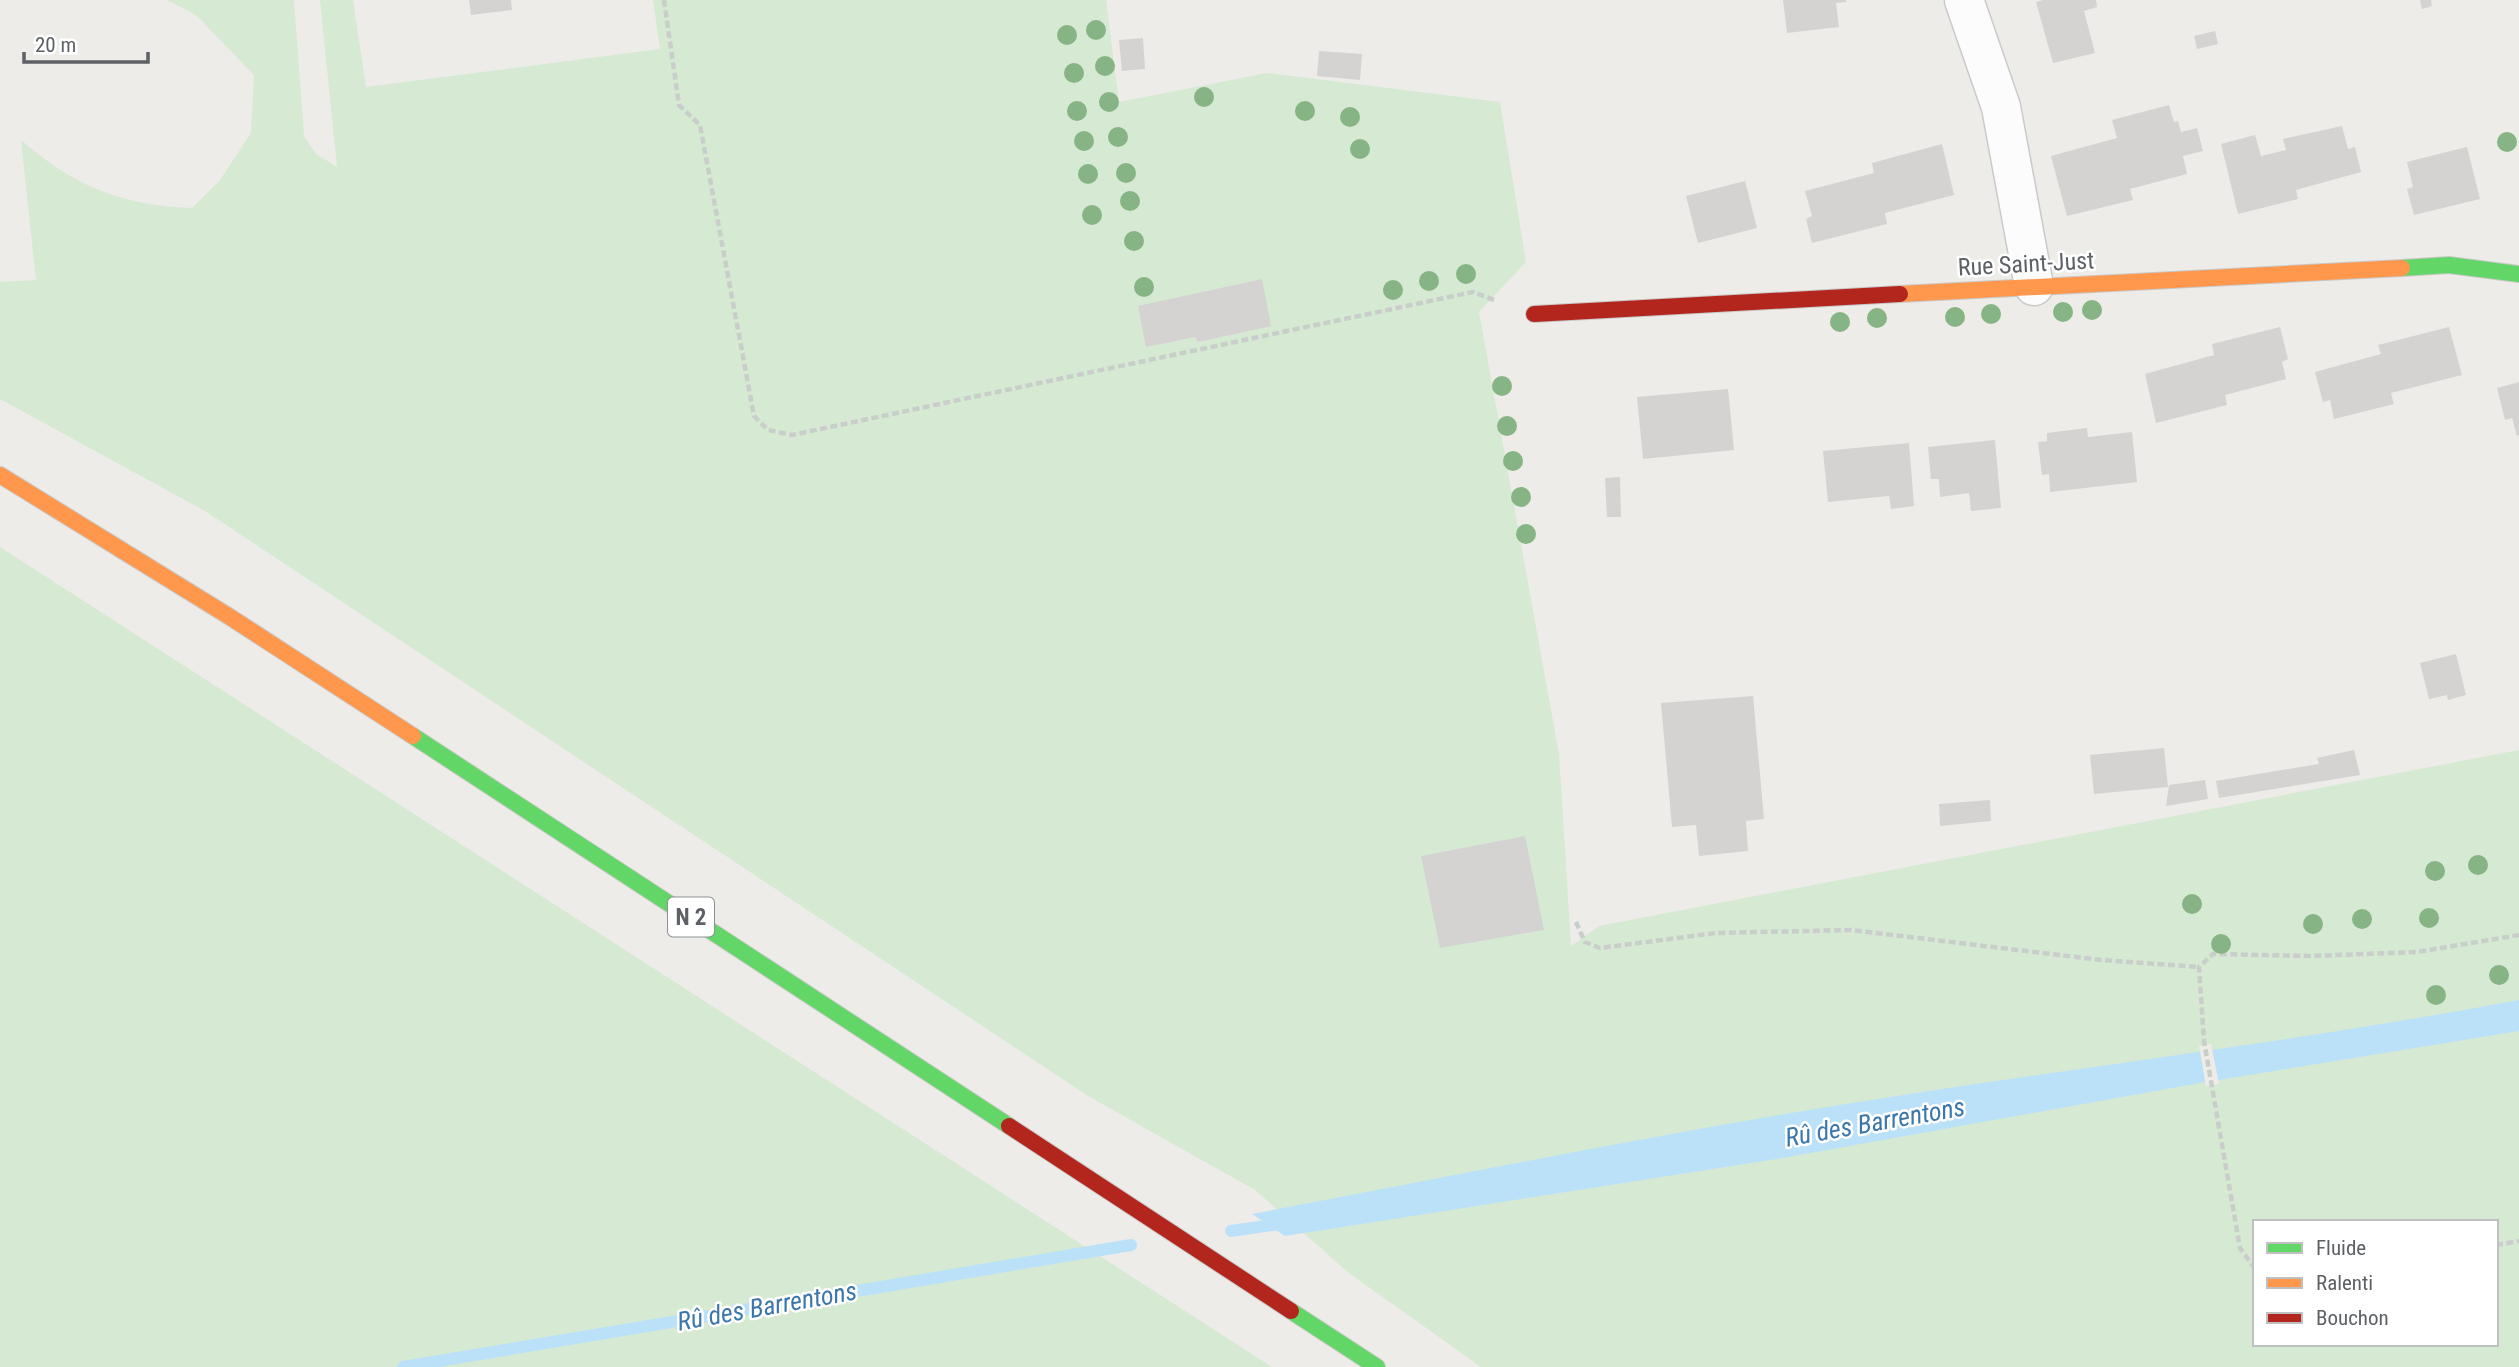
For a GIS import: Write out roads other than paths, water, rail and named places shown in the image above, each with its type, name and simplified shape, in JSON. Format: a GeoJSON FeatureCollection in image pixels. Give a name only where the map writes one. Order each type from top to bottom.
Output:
{"type":"FeatureCollection","features":[{"type":"Feature","properties":{"kind":"main road","name":"Rue Saint-Just"},"geometry":{"type":"LineString","coordinates":[[1534,314],[2449,265],[2519,275]]}},
{"type":"Feature","properties":{"kind":"main road","name":"N 2"},"geometry":{"type":"LineString","coordinates":[[0,475],[241,624],[1377,1367]]}},
{"type":"Feature","properties":{"kind":"street"},"geometry":{"type":"LineString","coordinates":[[1964,0],[2001,107],[2034,286]]}},
{"type":"Feature","properties":{"kind":"water"},"geometry":{"type":"Polygon","coordinates":[[[2519,1000],[2519,1031],[2200,1083],[1783,1158],[1285,1236],[1252,1214],[1779,1115],[2335,1031],[2519,1000]]]}},
{"type":"Feature","properties":{"kind":"waterway","name":"Rû des Barrentons"},"geometry":{"type":"LineString","coordinates":[[1231,1231],[1286,1223]]}},
{"type":"Feature","properties":{"kind":"waterway","name":"Rû des Barrentons"},"geometry":{"type":"LineString","coordinates":[[403,1367],[1131,1245]]}}]}
